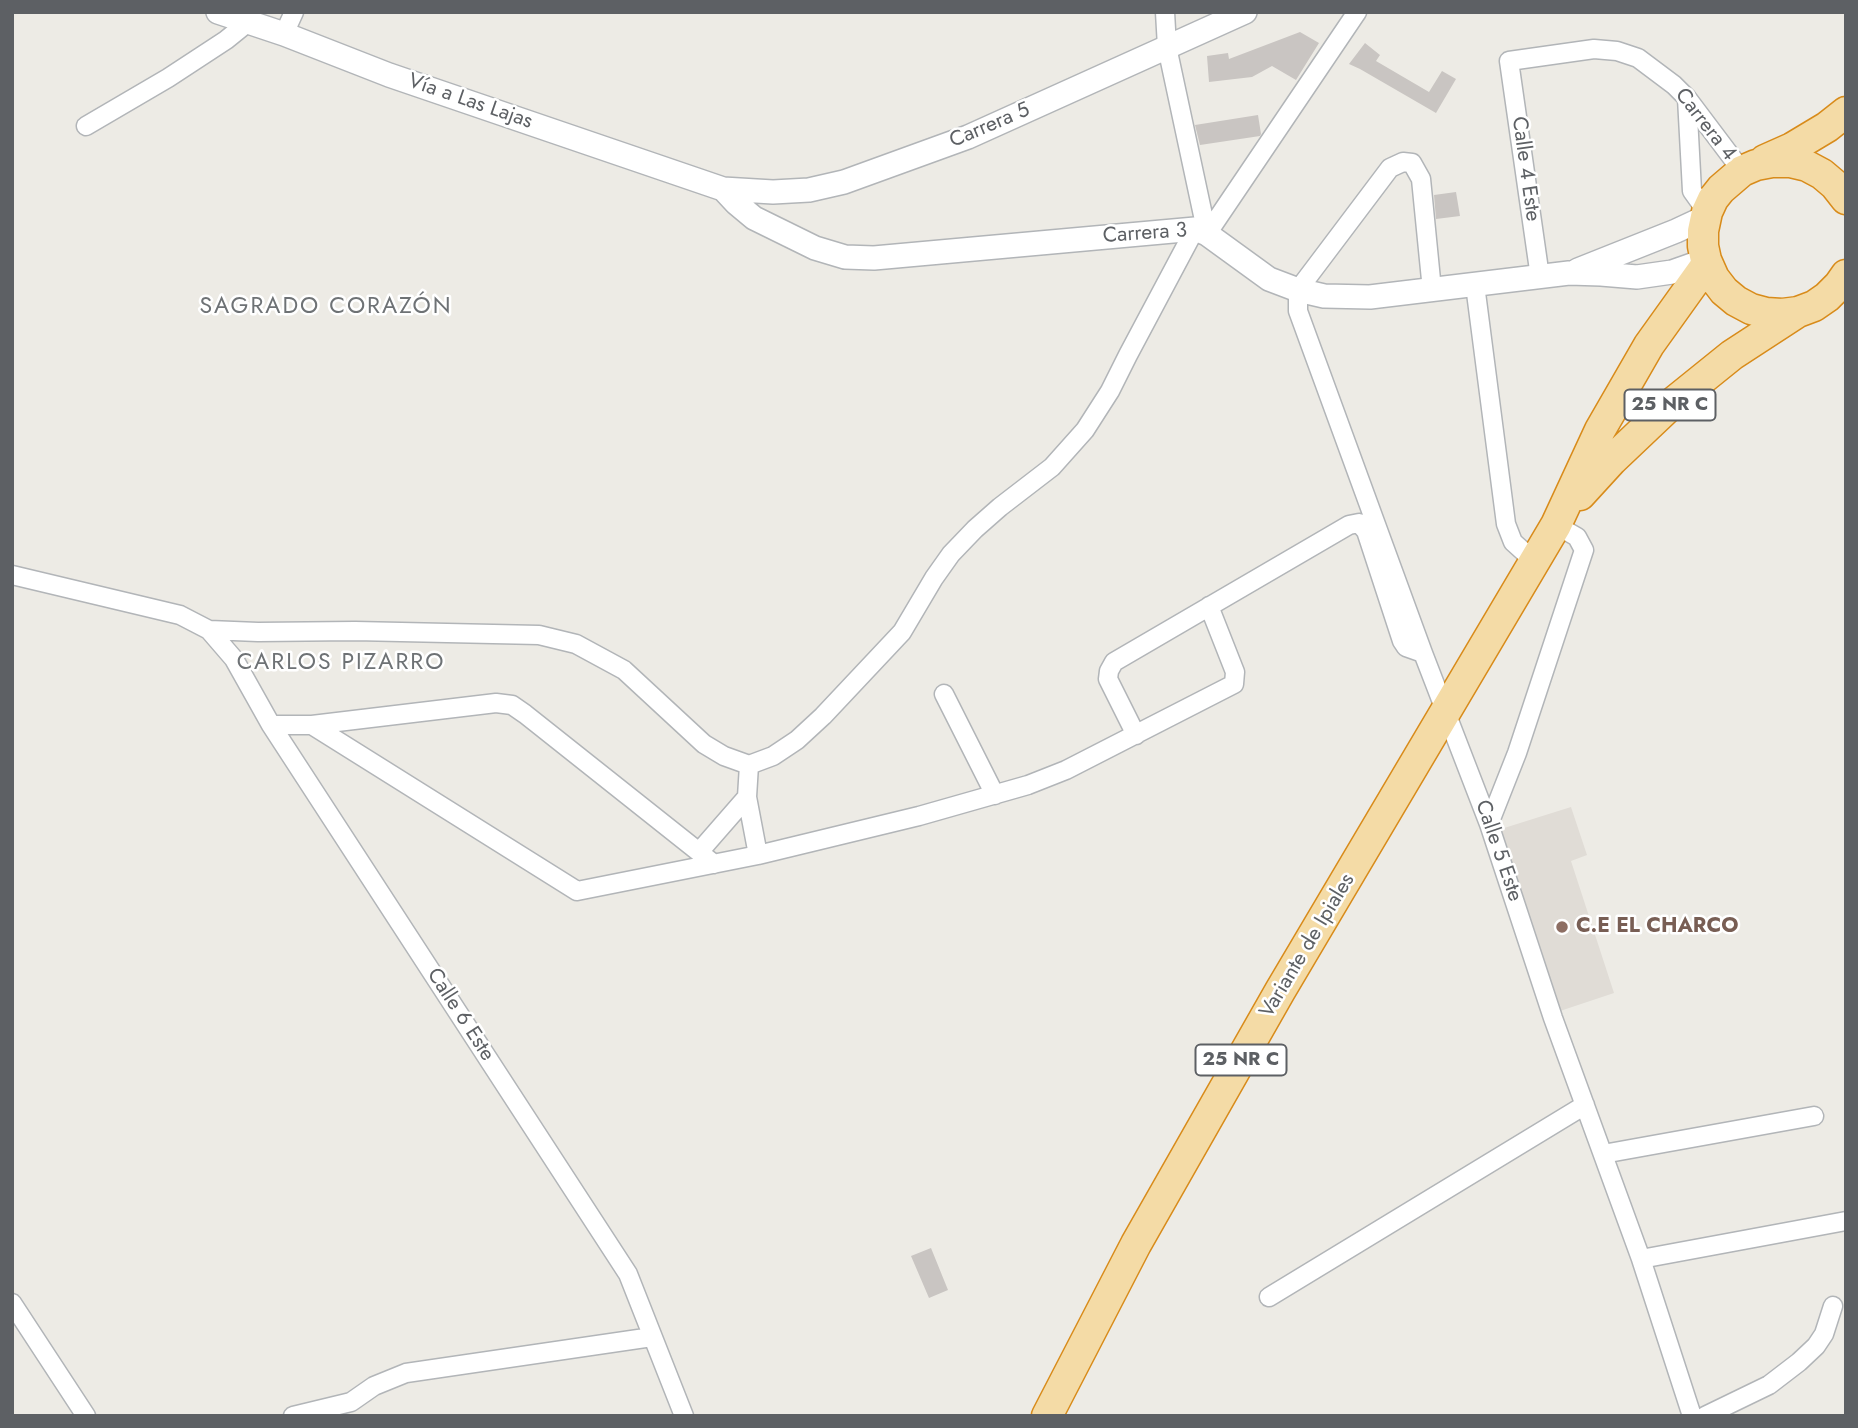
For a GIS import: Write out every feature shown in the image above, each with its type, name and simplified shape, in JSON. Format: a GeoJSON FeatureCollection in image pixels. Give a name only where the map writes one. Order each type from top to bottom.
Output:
{"type":"FeatureCollection","features":[{"type":"Feature","properties":{"kind":"highway"},"geometry":{"type":"LineString","coordinates":[[1706,262],[1703,231],[1706,214],[1721,188],[1749,168],[1792,148],[1846,112]]}},
{"type":"Feature","properties":{"kind":"highway"},"geometry":{"type":"LineString","coordinates":[[1749,168],[1772,162],[1807,166],[1822,174],[1846,199]]}},
{"type":"Feature","properties":{"kind":"highway","name":"25 NR C"},"geometry":{"type":"LineString","coordinates":[[1706,262],[1724,291],[1751,309],[1766,313],[1798,312],[1814,306],[1843,280]]}},
{"type":"Feature","properties":{"kind":"highway","name":"Variante de Ipiales"},"geometry":{"type":"LineString","coordinates":[[1047,1416],[1136,1244],[1280,991],[1557,522],[1601,430],[1649,345],[1706,262]]}},
{"type":"Feature","properties":{"kind":"highway","name":"Variante de Ipiales"},"geometry":{"type":"LineString","coordinates":[[1557,522],[1612,460],[1670,405],[1732,355],[1798,312]]}},
{"type":"Feature","properties":{"kind":"street","name":"Vía a Las Lajas"},"geometry":{"type":"LineString","coordinates":[[218,12],[284,34],[389,75],[723,189]]}},
{"type":"Feature","properties":{"kind":"street"},"geometry":{"type":"LineString","coordinates":[[284,34],[294,12]]}},
{"type":"Feature","properties":{"kind":"street"},"geometry":{"type":"LineString","coordinates":[[1165,12],[1167,47],[1201,231]]}},
{"type":"Feature","properties":{"kind":"street","name":"Carrera 5"},"geometry":{"type":"LineString","coordinates":[[723,189],[773,192],[809,190],[844,182],[968,137],[1245,12]]}},
{"type":"Feature","properties":{"kind":"street"},"geometry":{"type":"LineString","coordinates":[[12,575],[180,615],[209,629],[258,632],[380,631],[539,635],[576,644],[624,670],[704,744],[724,756],[749,765],[773,757],[823,716],[902,632],[951,554],[1000,507],[1052,467],[1085,430],[1201,231],[1357,12]]}},
{"type":"Feature","properties":{"kind":"street"},"geometry":{"type":"LineString","coordinates":[[86,126],[168,78],[247,23]]}},
{"type":"Feature","properties":{"kind":"street","name":"Carrera 4"},"geometry":{"type":"LineString","coordinates":[[1509,61],[1594,49],[1617,51],[1638,58],[1674,85],[1749,168]]}},
{"type":"Feature","properties":{"kind":"street","name":"Calle 4 Este"},"geometry":{"type":"LineString","coordinates":[[1509,61],[1540,277]]}},
{"type":"Feature","properties":{"kind":"street"},"geometry":{"type":"LineString","coordinates":[[1687,98],[1692,191],[1706,214]]}},
{"type":"Feature","properties":{"kind":"street"},"geometry":{"type":"LineString","coordinates":[[1298,290],[1391,168],[1403,162],[1412,163],[1420,179],[1432,290]]}},
{"type":"Feature","properties":{"kind":"street","name":"Carrera 3"},"geometry":{"type":"LineString","coordinates":[[723,189],[754,218],[815,248],[845,257],[874,258],[1201,231],[1269,279],[1324,296],[1370,297],[1569,273],[1637,277],[1672,272],[1706,262]]}},
{"type":"Feature","properties":{"kind":"street","name":"Carrera 3"},"geometry":{"type":"LineString","coordinates":[[1569,273],[1676,231],[1706,214]]}},
{"type":"Feature","properties":{"kind":"street"},"geometry":{"type":"LineString","coordinates":[[1475,285],[1506,524],[1513,542],[1534,561]]}},
{"type":"Feature","properties":{"kind":"street","name":"Calle 5 Este"},"geometry":{"type":"LineString","coordinates":[[1298,290],[1298,311],[1423,653],[1489,824],[1553,1018],[1641,1259],[1692,1416]]}},
{"type":"Feature","properties":{"kind":"street"},"geometry":{"type":"LineString","coordinates":[[1489,824],[1517,753],[1584,550],[1577,537],[1557,522]]}},
{"type":"Feature","properties":{"kind":"street"},"geometry":{"type":"LineString","coordinates":[[1136,734],[1108,679],[1114,662],[1349,525],[1359,523],[1366,531],[1399,636],[1406,647],[1423,653]]}},
{"type":"Feature","properties":{"kind":"street"},"geometry":{"type":"LineString","coordinates":[[312,726],[577,891],[758,855],[919,817],[1028,785],[1066,770],[1234,684],[1235,672],[1209,606]]}},
{"type":"Feature","properties":{"kind":"street","name":"Calle 6 Este"},"geometry":{"type":"LineString","coordinates":[[209,629],[234,659],[271,725],[628,1274],[684,1416]]}},
{"type":"Feature","properties":{"kind":"street"},"geometry":{"type":"LineString","coordinates":[[944,694],[995,795]]}},
{"type":"Feature","properties":{"kind":"street"},"geometry":{"type":"LineString","coordinates":[[271,725],[312,726],[496,703],[512,705],[714,864]]}},
{"type":"Feature","properties":{"kind":"street"},"geometry":{"type":"LineString","coordinates":[[749,765],[747,797],[758,855]]}},
{"type":"Feature","properties":{"kind":"street"},"geometry":{"type":"LineString","coordinates":[[699,852],[747,797]]}},
{"type":"Feature","properties":{"kind":"street"},"geometry":{"type":"LineString","coordinates":[[1269,1297],[1585,1105]]}},
{"type":"Feature","properties":{"kind":"street"},"geometry":{"type":"LineString","coordinates":[[1603,1154],[1814,1116]]}},
{"type":"Feature","properties":{"kind":"street"},"geometry":{"type":"LineString","coordinates":[[1641,1259],[1846,1221]]}},
{"type":"Feature","properties":{"kind":"street"},"geometry":{"type":"LineString","coordinates":[[12,1303],[86,1416]]}},
{"type":"Feature","properties":{"kind":"street"},"geometry":{"type":"LineString","coordinates":[[1705,1416],[1782,1377],[1816,1346],[1824,1334],[1833,1306]]}},
{"type":"Feature","properties":{"kind":"street"},"geometry":{"type":"LineString","coordinates":[[293,1416],[351,1402],[374,1387],[406,1373],[652,1337]]}},
{"type":"Feature","properties":{"kind":"shaded area","name":"C.E EL CHARCO"},"geometry":{"type":"Polygon","coordinates":[[[1571,807],[1587,855],[1571,861],[1614,993],[1560,1011],[1501,829],[1571,807]]]}},
{"type":"Feature","properties":{"kind":"building"},"geometry":{"type":"Polygon","coordinates":[[[1300,32],[1319,43],[1296,80],[1272,66],[1252,77],[1209,82],[1207,56],[1228,53],[1229,59],[1300,32]]]}},
{"type":"Feature","properties":{"kind":"building"},"geometry":{"type":"Polygon","coordinates":[[[1365,43],[1380,55],[1376,61],[1429,92],[1442,71],[1456,79],[1436,113],[1349,64],[1365,43]]]}},
{"type":"Feature","properties":{"kind":"building"},"geometry":{"type":"Polygon","coordinates":[[[1258,115],[1260,136],[1200,145],[1195,125],[1258,115]]]}},
{"type":"Feature","properties":{"kind":"building"},"geometry":{"type":"Polygon","coordinates":[[[1456,192],[1460,216],[1436,219],[1434,195],[1456,192]]]}},
{"type":"Feature","properties":{"kind":"building"},"geometry":{"type":"Polygon","coordinates":[[[931,1248],[948,1290],[929,1298],[911,1256],[931,1248]]]}},
{"type":"Feature","properties":{"kind":"place","name":"C.E EL CHARCO"},"geometry":{"type":"Point","coordinates":[1562,927]}},
{"type":"Feature","properties":{"kind":"district","name":"SAGRADO CORAZÓN"},"geometry":{"type":"Point","coordinates":[326,307]}},
{"type":"Feature","properties":{"kind":"district","name":"CARLOS PIZARRO"},"geometry":{"type":"Point","coordinates":[341,663]}}]}
